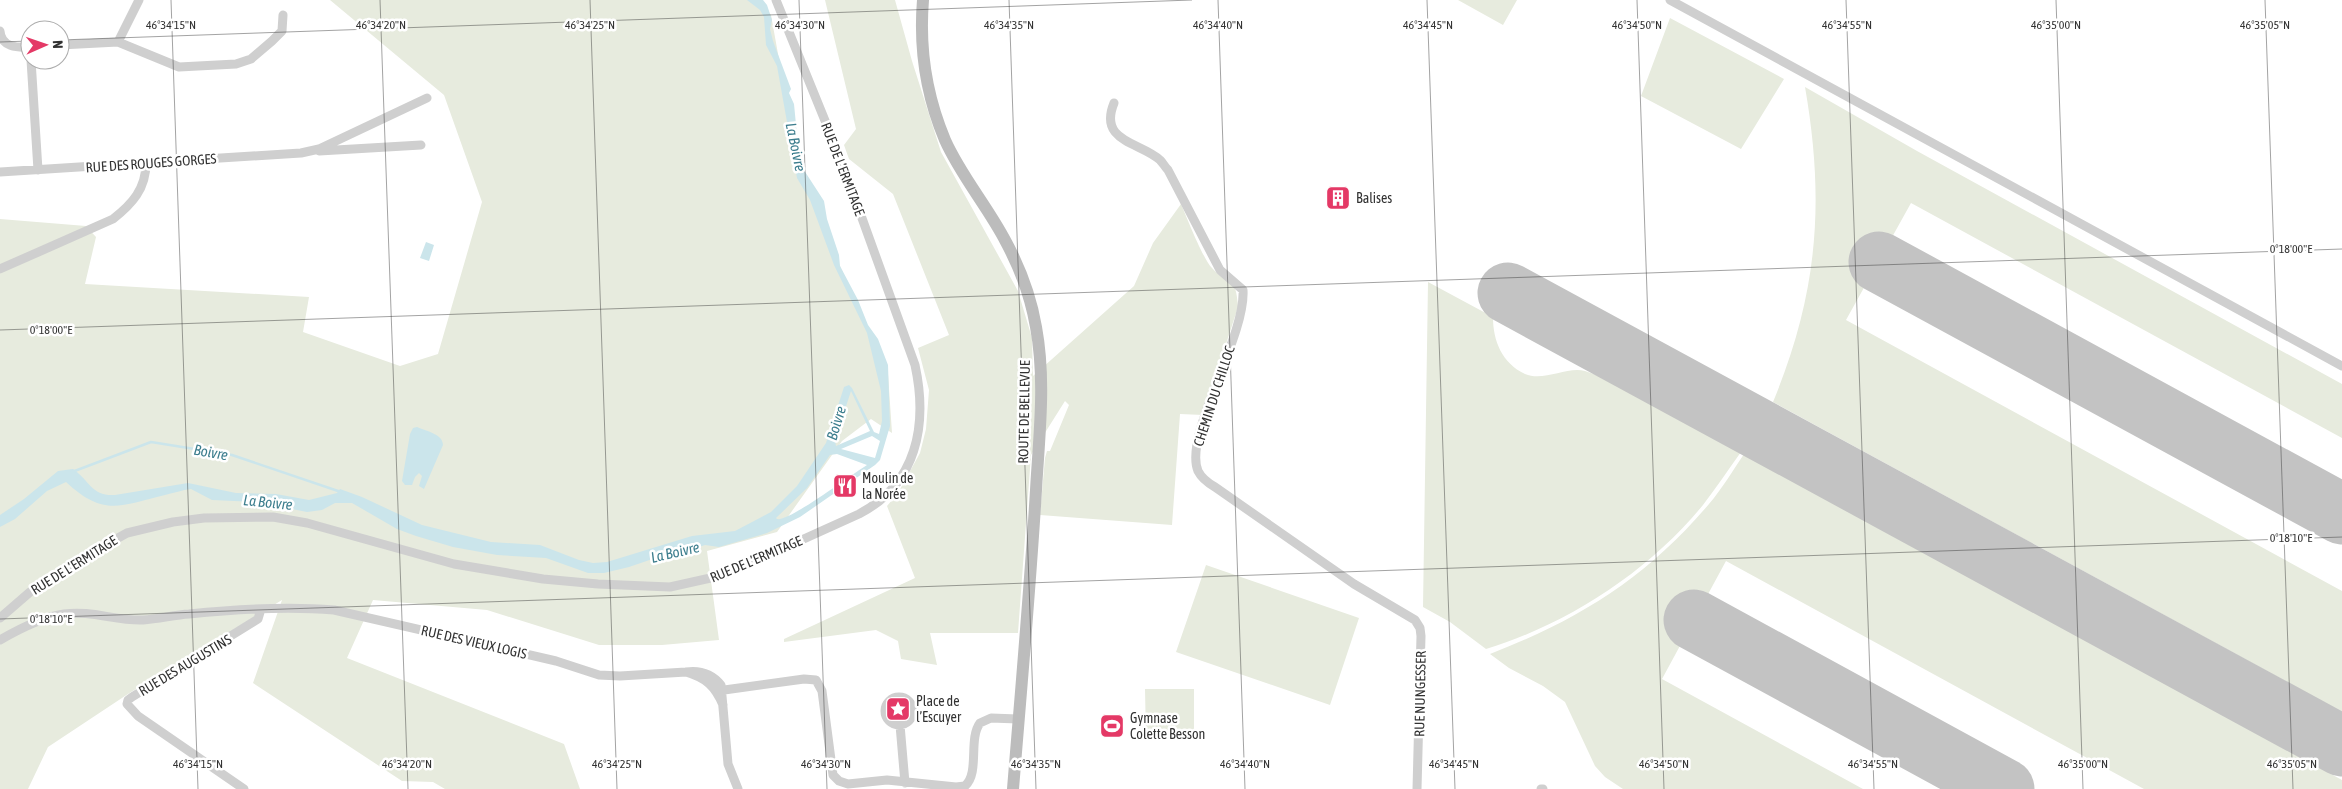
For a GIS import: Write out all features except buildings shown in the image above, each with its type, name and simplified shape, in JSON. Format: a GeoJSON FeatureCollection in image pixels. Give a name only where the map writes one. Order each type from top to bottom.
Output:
{"type":"FeatureCollection","features":[{"type":"Feature","properties":{"kind":"street"},"geometry":{"type":"LineString","coordinates":[[118,42],[139,0]]}},
{"type":"Feature","properties":{"kind":"street","name":"RUE DE L’ERMITAGE"},"geometry":{"type":"LineString","coordinates":[[0,618],[30,592],[102,546],[126,533],[173,522],[222,517],[273,517],[313,524],[454,564],[492,571],[543,579],[598,584],[670,587],[724,575],[859,514],[880,501],[894,488],[914,453],[919,432],[919,383],[900,323],[841,160],[776,0]]}},
{"type":"Feature","properties":{"kind":"street","name":"ROUTE DE BELLEVUE"},"geometry":{"type":"LineString","coordinates":[[923,0],[921,25],[923,61],[930,101],[946,141],[1006,242],[1020,273],[1036,326],[1040,353],[1042,383],[1041,416],[1013,789]]}},
{"type":"Feature","properties":{"kind":"street"},"geometry":{"type":"LineString","coordinates":[[1670,0],[2342,366]]}},
{"type":"Feature","properties":{"kind":"street"},"geometry":{"type":"LineString","coordinates":[[70,44],[118,42],[179,67],[236,64],[251,58],[282,31],[283,16]]}},
{"type":"Feature","properties":{"kind":"street"},"geometry":{"type":"LineString","coordinates":[[0,31],[6,44],[20,47]]}},
{"type":"Feature","properties":{"kind":"street"},"geometry":{"type":"LineString","coordinates":[[31,70],[38,170]]}},
{"type":"Feature","properties":{"kind":"street","name":"RUE DES ROUGES GORGES"},"geometry":{"type":"LineString","coordinates":[[301,153],[319,149],[426,98]]}},
{"type":"Feature","properties":{"kind":"street","name":"CHEMIN DU CHILLOC"},"geometry":{"type":"LineString","coordinates":[[1114,102],[1109,113],[1113,129],[1120,137],[1160,160],[1168,170],[1220,270],[1242,290],[1243,302],[1237,325],[1195,451],[1199,473],[1215,487],[1354,584],[1408,614],[1420,628]]}},
{"type":"Feature","properties":{"kind":"street","name":"RUE DES ROUGES GORGES"},"geometry":{"type":"LineString","coordinates":[[0,172],[421,145]]}},
{"type":"Feature","properties":{"kind":"street"},"geometry":{"type":"LineString","coordinates":[[0,269],[113,219],[129,206],[138,194],[145,178],[146,163]]}},
{"type":"Feature","properties":{"kind":"street","name":"RUE DES VIEUX LOGIS"},"geometry":{"type":"LineString","coordinates":[[0,640],[39,621],[62,614],[85,612],[130,620],[145,620],[188,614],[299,607],[334,610],[556,661],[599,675],[620,676],[702,672],[721,685],[719,691]]}},
{"type":"Feature","properties":{"kind":"street","name":"RUE DES AUGUSTINS"},"geometry":{"type":"LineString","coordinates":[[244,789],[138,716],[127,704],[128,700],[132,697],[258,619],[261,609]]}},
{"type":"Feature","properties":{"kind":"street","name":"RUE NUNGESSER"},"geometry":{"type":"LineString","coordinates":[[1418,789],[1420,628]]}},
{"type":"Feature","properties":{"kind":"street"},"geometry":{"type":"LineString","coordinates":[[738,789],[728,764],[719,691],[810,678],[816,680],[822,691],[833,775],[839,781],[848,784],[880,780],[965,786],[971,778],[975,734],[980,723],[991,718],[1019,720]]}},
{"type":"Feature","properties":{"kind":"street"},"geometry":{"type":"LineString","coordinates":[[900,725],[905,783]]}},
{"type":"Feature","properties":{"kind":"shaded area"},"geometry":{"type":"Polygon","coordinates":[[[330,0],[759,0],[771,15],[800,176],[888,374],[892,433],[871,419],[842,441],[777,532],[707,551],[719,640],[662,645],[599,645],[487,610],[373,600],[347,658],[564,744],[580,789],[445,789],[433,782],[402,781],[253,683],[282,600],[131,692],[48,747],[28,789],[0,789],[0,219],[86,226],[96,237],[85,284],[309,297],[303,332],[400,366],[438,354],[482,202],[444,95],[330,0]]]}},
{"type":"Feature","properties":{"kind":"shaded area"},"geometry":{"type":"Polygon","coordinates":[[[825,0],[895,0],[941,152],[1018,291],[1032,338],[1033,376],[1134,286],[1153,243],[1181,204],[1208,263],[1218,274],[1231,282],[1237,297],[1238,307],[1203,415],[1180,414],[1172,525],[1040,515],[1045,458],[1047,451],[1050,451],[1069,405],[1065,401],[1031,455],[1018,633],[930,633],[937,665],[901,659],[898,641],[876,630],[784,642],[784,639],[915,578],[887,506],[898,493],[920,453],[926,429],[929,390],[918,348],[949,335],[893,194],[849,159],[844,145],[856,129],[825,0]]]}},
{"type":"Feature","properties":{"kind":"shaded area"},"geometry":{"type":"Polygon","coordinates":[[[1458,0],[1517,0],[1503,25],[1458,0]]]}},
{"type":"Feature","properties":{"kind":"shaded area"},"geometry":{"type":"Polygon","coordinates":[[[1670,18],[1784,79],[1741,149],[1641,96],[1670,18]]]}},
{"type":"Feature","properties":{"kind":"shaded area"},"geometry":{"type":"Polygon","coordinates":[[[1805,87],[1917,151],[2342,384],[2342,438],[1911,203],[1846,320],[2342,591],[2342,712],[1773,402],[1800,323],[1813,247],[1816,208],[1815,169],[1805,87]]]}},
{"type":"Feature","properties":{"kind":"shaded area"},"geometry":{"type":"Polygon","coordinates":[[[1428,282],[1493,317],[1493,326],[1500,350],[1510,364],[1525,374],[1540,376],[1578,370],[1594,374],[1618,385],[1741,452],[1703,505],[1657,552],[1632,573],[1605,593],[1576,610],[1517,638],[1486,649],[1450,622],[1423,607],[1428,282]]]}},
{"type":"Feature","properties":{"kind":"shaded area"},"geometry":{"type":"Polygon","coordinates":[[[1744,454],[2342,780],[2342,789],[2144,789],[1726,561],[1662,679],[1863,789],[1623,789],[1605,777],[1595,766],[1565,702],[1543,686],[1509,668],[1490,654],[1523,641],[1582,611],[1636,575],[1661,554],[1709,504],[1744,454]]]}},
{"type":"Feature","properties":{"kind":"shaded area"},"geometry":{"type":"Polygon","coordinates":[[[1206,565],[1359,618],[1330,705],[1176,652],[1206,565]]]}},
{"type":"Feature","properties":{"kind":"shaded area"},"geometry":{"type":"Polygon","coordinates":[[[1145,689],[1194,689],[1194,738],[1146,738],[1145,689]]]}},
{"type":"Feature","properties":{"kind":"water","name":"La Boivre"},"geometry":{"type":"Polygon","coordinates":[[[747,0],[763,0],[767,5],[772,20],[770,29],[773,41],[791,89],[789,93],[794,104],[797,135],[800,138],[800,164],[824,201],[827,219],[839,255],[840,266],[858,300],[868,325],[878,339],[888,365],[890,426],[880,460],[800,517],[767,533],[719,547],[705,545],[684,552],[673,552],[629,567],[604,573],[588,573],[546,558],[497,555],[453,547],[397,529],[352,503],[335,503],[322,510],[307,512],[257,502],[212,500],[191,489],[135,503],[112,506],[91,500],[66,482],[47,491],[15,519],[0,527],[0,515],[24,499],[58,471],[73,469],[96,491],[107,495],[188,483],[236,493],[276,494],[309,500],[337,493],[340,489],[362,497],[422,525],[491,542],[540,545],[579,560],[593,563],[607,562],[692,536],[735,531],[771,512],[797,486],[826,443],[844,387],[849,385],[852,388],[874,432],[879,434],[882,421],[881,391],[867,333],[834,265],[810,200],[797,178],[777,66],[766,45],[764,17],[760,10],[747,0]],[[851,391],[835,440],[836,446],[870,431],[851,391]],[[872,436],[841,449],[875,458],[880,441],[872,436]],[[837,454],[830,455],[807,488],[777,519],[784,518],[807,506],[867,465],[837,454]]]}},
{"type":"Feature","properties":{"kind":"water"},"geometry":{"type":"Polygon","coordinates":[[[426,242],[434,245],[429,261],[420,258],[426,242]]]}},
{"type":"Feature","properties":{"kind":"water"},"geometry":{"type":"Polygon","coordinates":[[[417,427],[440,438],[443,445],[424,489],[419,486],[422,476],[419,473],[412,485],[405,485],[402,481],[410,434],[413,428],[417,427]]]}},
{"type":"Feature","properties":{"kind":"waterway","name":"Boivre"},"geometry":{"type":"LineString","coordinates":[[72,472],[151,442],[232,455],[341,492]]}},
{"type":"Feature","properties":{"kind":"runway"},"geometry":{"type":"LineString","coordinates":[[1879,262],[2342,514]]}},
{"type":"Feature","properties":{"kind":"runway"},"geometry":{"type":"LineString","coordinates":[[1508,293],[2342,746]]}},
{"type":"Feature","properties":{"kind":"runway"},"geometry":{"type":"LineString","coordinates":[[1694,620],[2004,789]]}},
{"type":"Feature","properties":{"kind":"place","name":"Balises"},"geometry":{"type":"Point","coordinates":[1338,198]}},
{"type":"Feature","properties":{"kind":"place","name":"Moulin de la Norée"},"geometry":{"type":"Point","coordinates":[845,486]}},
{"type":"Feature","properties":{"kind":"place","name":"Place de l’Escuyer"},"geometry":{"type":"Point","coordinates":[898,709]}},
{"type":"Feature","properties":{"kind":"place","name":"Gymnase Colette Besson"},"geometry":{"type":"Point","coordinates":[1112,726]}}]}
